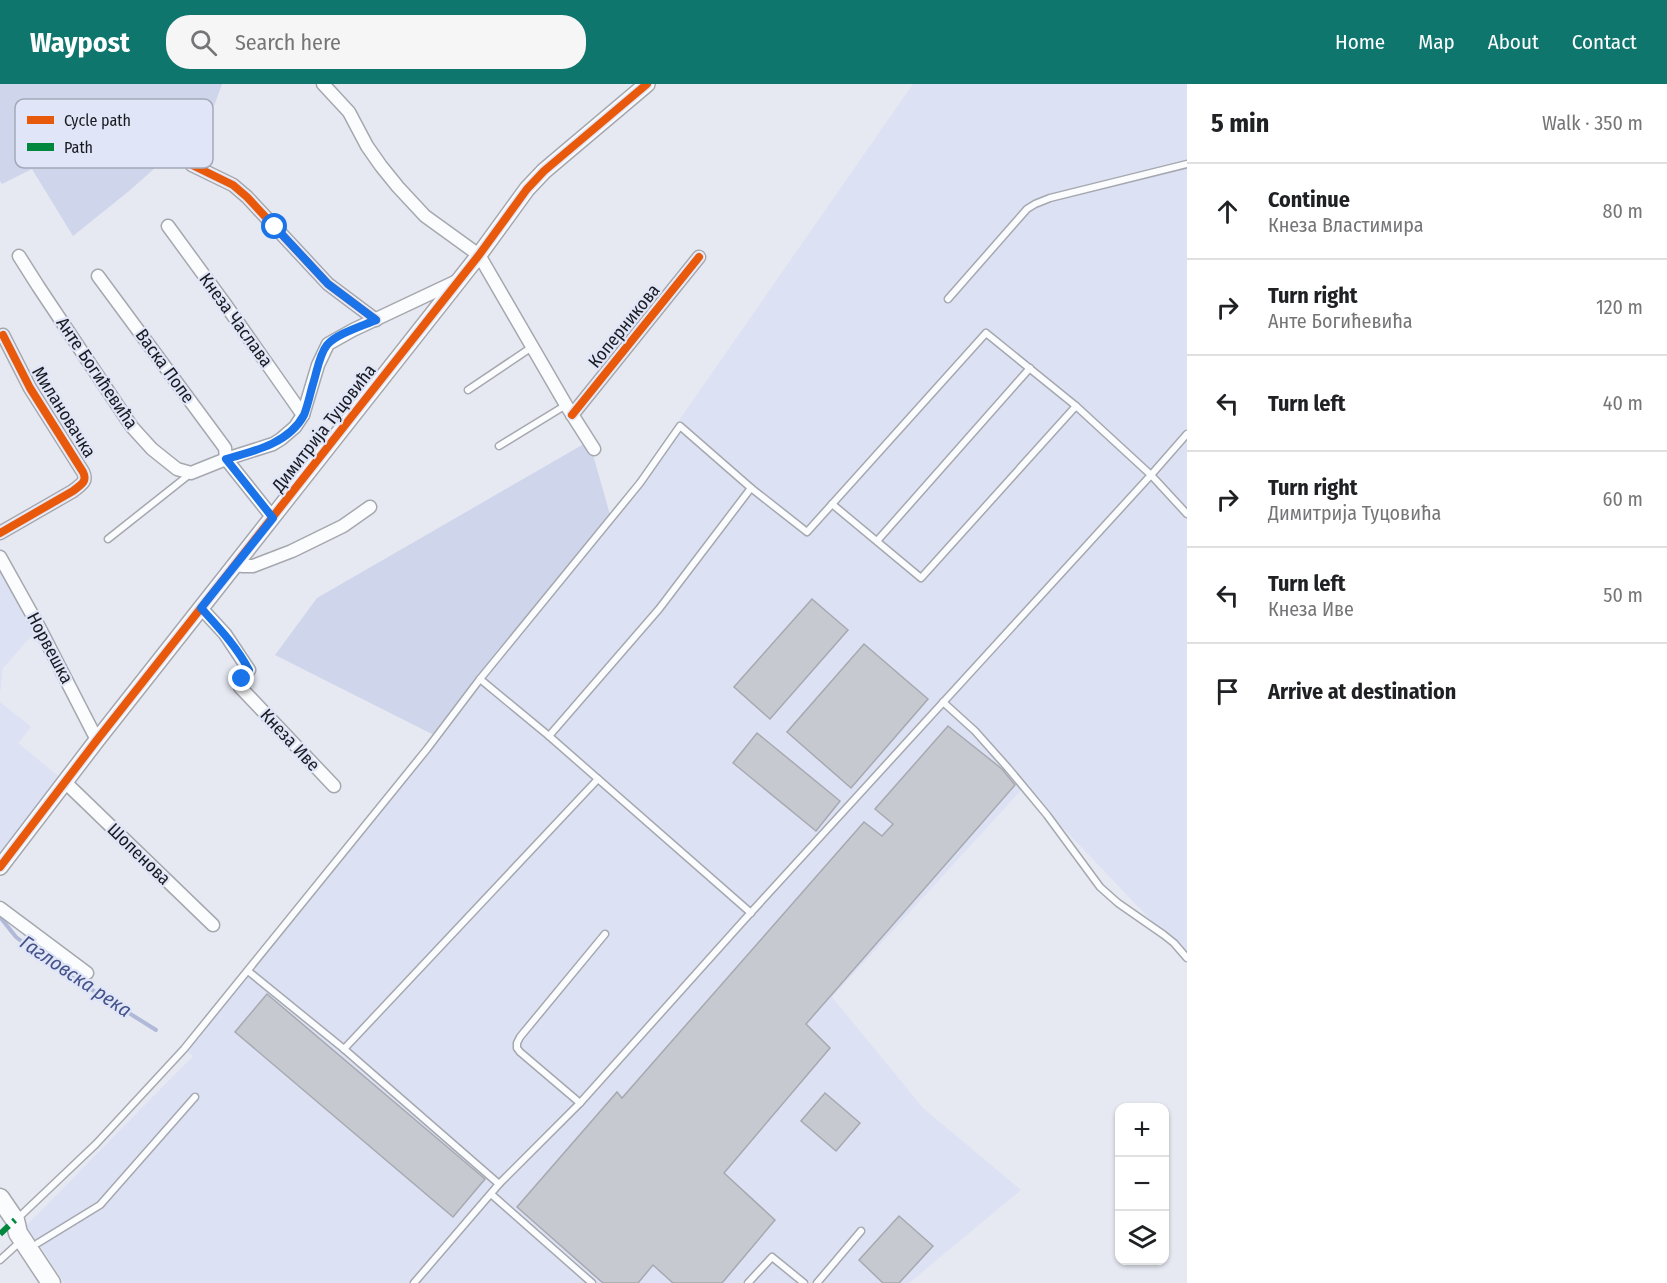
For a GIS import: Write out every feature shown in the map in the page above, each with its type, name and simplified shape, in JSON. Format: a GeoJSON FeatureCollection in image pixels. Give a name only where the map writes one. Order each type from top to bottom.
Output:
{"type":"FeatureCollection","features":[{"type":"Feature","properties":{"kind":"main road"},"geometry":{"type":"LineString","coordinates":[[0,1198],[15,1220],[18,1233],[64,1283]]}},
{"type":"Feature","properties":{"kind":"main road"},"geometry":{"type":"LineString","coordinates":[[30,1244],[51,1283]]}},
{"type":"Feature","properties":{"kind":"street"},"geometry":{"type":"LineString","coordinates":[[323,84],[350,112],[368,146],[398,187],[425,216],[479,255],[594,449]]}},
{"type":"Feature","properties":{"kind":"street","name":"Димитрија Туцовића"},"geometry":{"type":"LineString","coordinates":[[0,867],[97,740],[479,255],[527,189],[544,171],[647,84]]}},
{"type":"Feature","properties":{"kind":"street"},"geometry":{"type":"LineString","coordinates":[[198,168],[233,185],[248,197],[328,284],[376,320]]}},
{"type":"Feature","properties":{"kind":"street","name":"Кнеза Часлава"},"geometry":{"type":"LineString","coordinates":[[168,226],[303,415]]}},
{"type":"Feature","properties":{"kind":"street","name":"Анте Богићевића"},"geometry":{"type":"LineString","coordinates":[[20,255],[38,286],[132,427],[152,449],[177,469],[191,473]]}},
{"type":"Feature","properties":{"kind":"street","name":"Коперникова"},"geometry":{"type":"LineString","coordinates":[[569,410],[699,257]]}},
{"type":"Feature","properties":{"kind":"street","name":"Васка Попе"},"geometry":{"type":"LineString","coordinates":[[98,276],[225,448],[226,459],[273,518]]}},
{"type":"Feature","properties":{"kind":"street"},"geometry":{"type":"LineString","coordinates":[[191,473],[273,444],[281,439],[295,427],[303,415],[318,365],[328,344],[458,281]]}},
{"type":"Feature","properties":{"kind":"street","name":"Милановачка"},"geometry":{"type":"LineString","coordinates":[[0,533],[73,491],[84,483],[85,479],[83,472],[30,388],[3,335]]}},
{"type":"Feature","properties":{"kind":"street"},"geometry":{"type":"LineString","coordinates":[[235,565],[253,566],[292,551],[343,526],[370,507]]}},
{"type":"Feature","properties":{"kind":"street","name":"Норвешка"},"geometry":{"type":"LineString","coordinates":[[0,557],[97,740]]}},
{"type":"Feature","properties":{"kind":"street","name":"Кнеза Иве"},"geometry":{"type":"LineString","coordinates":[[201,608],[225,634],[249,670],[239,683],[240,687],[334,786]]}},
{"type":"Feature","properties":{"kind":"street","name":"Шопенова"},"geometry":{"type":"LineString","coordinates":[[65,782],[213,925]]}},
{"type":"Feature","properties":{"kind":"street"},"geometry":{"type":"LineString","coordinates":[[0,908],[87,973]]}},
{"type":"Feature","properties":{"kind":"lane"},"geometry":{"type":"LineString","coordinates":[[948,299],[1027,209],[1035,204],[1050,198],[1187,164]]}},
{"type":"Feature","properties":{"kind":"lane"},"geometry":{"type":"LineString","coordinates":[[15,1220],[104,1136],[184,1049],[640,483],[680,426],[751,488],[807,532],[986,333],[1076,406],[1151,476],[1186,513]]}},
{"type":"Feature","properties":{"kind":"lane"},"geometry":{"type":"LineString","coordinates":[[468,390],[532,347]]}},
{"type":"Feature","properties":{"kind":"lane"},"geometry":{"type":"LineString","coordinates":[[877,541],[1030,368]]}},
{"type":"Feature","properties":{"kind":"lane"},"geometry":{"type":"LineString","coordinates":[[832,504],[921,578],[1076,406]]}},
{"type":"Feature","properties":{"kind":"lane","name":"Коперникова"},"geometry":{"type":"LineString","coordinates":[[499,446],[569,410]]}},
{"type":"Feature","properties":{"kind":"lane"},"geometry":{"type":"LineString","coordinates":[[414,1283],[499,1184],[580,1103],[1187,434]]}},
{"type":"Feature","properties":{"kind":"lane"},"geometry":{"type":"LineString","coordinates":[[108,539],[191,473]]}},
{"type":"Feature","properties":{"kind":"lane"},"geometry":{"type":"LineString","coordinates":[[549,736],[659,609],[751,488]]}},
{"type":"Feature","properties":{"kind":"lane"},"geometry":{"type":"LineString","coordinates":[[480,679],[549,736],[751,913]]}},
{"type":"Feature","properties":{"kind":"lane"},"geometry":{"type":"LineString","coordinates":[[943,702],[975,730],[1008,768],[1047,815],[1100,887],[1118,903],[1174,943],[1187,958]]}},
{"type":"Feature","properties":{"kind":"lane"},"geometry":{"type":"LineString","coordinates":[[345,1049],[598,779]]}},
{"type":"Feature","properties":{"kind":"lane"},"geometry":{"type":"LineString","coordinates":[[580,1103],[520,1052],[517,1043],[605,934]]}},
{"type":"Feature","properties":{"kind":"lane"},"geometry":{"type":"LineString","coordinates":[[248,970],[345,1049],[499,1184]]}},
{"type":"Feature","properties":{"kind":"lane"},"geometry":{"type":"LineString","coordinates":[[0,1260],[100,1204],[195,1097]]}},
{"type":"Feature","properties":{"kind":"lane"},"geometry":{"type":"LineString","coordinates":[[491,1194],[592,1283]]}},
{"type":"Feature","properties":{"kind":"lane"},"geometry":{"type":"LineString","coordinates":[[817,1283],[861,1231]]}},
{"type":"Feature","properties":{"kind":"lane"},"geometry":{"type":"LineString","coordinates":[[748,1283],[772,1257],[804,1283]]}},
{"type":"Feature","properties":{"kind":"shaded area"},"geometry":{"type":"Polygon","coordinates":[[[0,84],[222,84],[213,109],[213,99],[15,99],[15,168],[155,168],[73,236],[32,169],[2,184],[0,181],[0,84]]]}},
{"type":"Feature","properties":{"kind":"shaded area"},"geometry":{"type":"Polygon","coordinates":[[[913,84],[1187,84],[1187,958],[1024,787],[832,997],[923,1108],[1021,1190],[909,1283],[64,1283],[26,1226],[193,1056],[184,1049],[611,518],[913,84]]]}},
{"type":"Feature","properties":{"kind":"shaded area"},"geometry":{"type":"Polygon","coordinates":[[[589,441],[611,518],[434,735],[275,655],[317,598],[589,441]]]}},
{"type":"Feature","properties":{"kind":"shaded area"},"geometry":{"type":"Polygon","coordinates":[[[0,557],[39,627],[3,668],[0,694],[0,557]]]}},
{"type":"Feature","properties":{"kind":"shaded area"},"geometry":{"type":"Polygon","coordinates":[[[0,702],[31,727],[18,743],[65,782],[0,867],[0,702]]]}},
{"type":"Feature","properties":{"kind":"building"},"geometry":{"type":"Polygon","coordinates":[[[812,599],[848,630],[770,719],[734,687],[812,599]]]}},
{"type":"Feature","properties":{"kind":"building"},"geometry":{"type":"Polygon","coordinates":[[[864,644],[928,699],[851,788],[787,732],[864,644]]]}},
{"type":"Feature","properties":{"kind":"building"},"geometry":{"type":"Polygon","coordinates":[[[948,726],[1002,769],[1015,785],[806,1024],[830,1048],[724,1173],[775,1220],[722,1283],[673,1283],[653,1265],[638,1283],[603,1283],[517,1207],[617,1092],[622,1098],[864,822],[882,836],[893,824],[875,809],[948,726]]]}},
{"type":"Feature","properties":{"kind":"building"},"geometry":{"type":"Polygon","coordinates":[[[757,733],[840,801],[816,831],[733,763],[757,733]]]}},
{"type":"Feature","properties":{"kind":"building"},"geometry":{"type":"Polygon","coordinates":[[[267,994],[485,1179],[453,1217],[235,1032],[267,994]]]}},
{"type":"Feature","properties":{"kind":"building"},"geometry":{"type":"Polygon","coordinates":[[[825,1093],[860,1123],[836,1151],[801,1121],[825,1093]]]}},
{"type":"Feature","properties":{"kind":"building"},"geometry":{"type":"Polygon","coordinates":[[[899,1216],[933,1246],[899,1283],[883,1283],[859,1260],[899,1216]]]}},
{"type":"Feature","properties":{"kind":"waterway","name":"Гагловска река"},"geometry":{"type":"LineString","coordinates":[[0,917],[16,937],[54,966],[156,1030]]}},
{"type":"Feature","properties":{"kind":"marked path"},"geometry":{"type":"LineString","coordinates":[[0,1234],[15,1220]]}},
{"type":"Feature","properties":{"kind":"cycle path"},"geometry":{"type":"LineString","coordinates":[[0,867],[97,740],[479,255],[527,189],[544,171],[647,84]]}},
{"type":"Feature","properties":{"kind":"cycle path"},"geometry":{"type":"LineString","coordinates":[[198,168],[233,185],[328,284],[376,320]]}},
{"type":"Feature","properties":{"kind":"cycle path"},"geometry":{"type":"LineString","coordinates":[[572,415],[699,257]]}},
{"type":"Feature","properties":{"kind":"cycle path"},"geometry":{"type":"LineString","coordinates":[[0,533],[73,491],[85,478],[30,388],[3,335]]}},
{"type":"Feature","properties":{"kind":"route"},"geometry":{"type":"LineString","coordinates":[[242,679],[249,670],[244,661],[225,634],[201,608],[273,518],[226,459],[273,444],[289,434],[300,421],[306,408],[318,365],[328,344],[376,320],[328,284],[275,227]]}}]}
